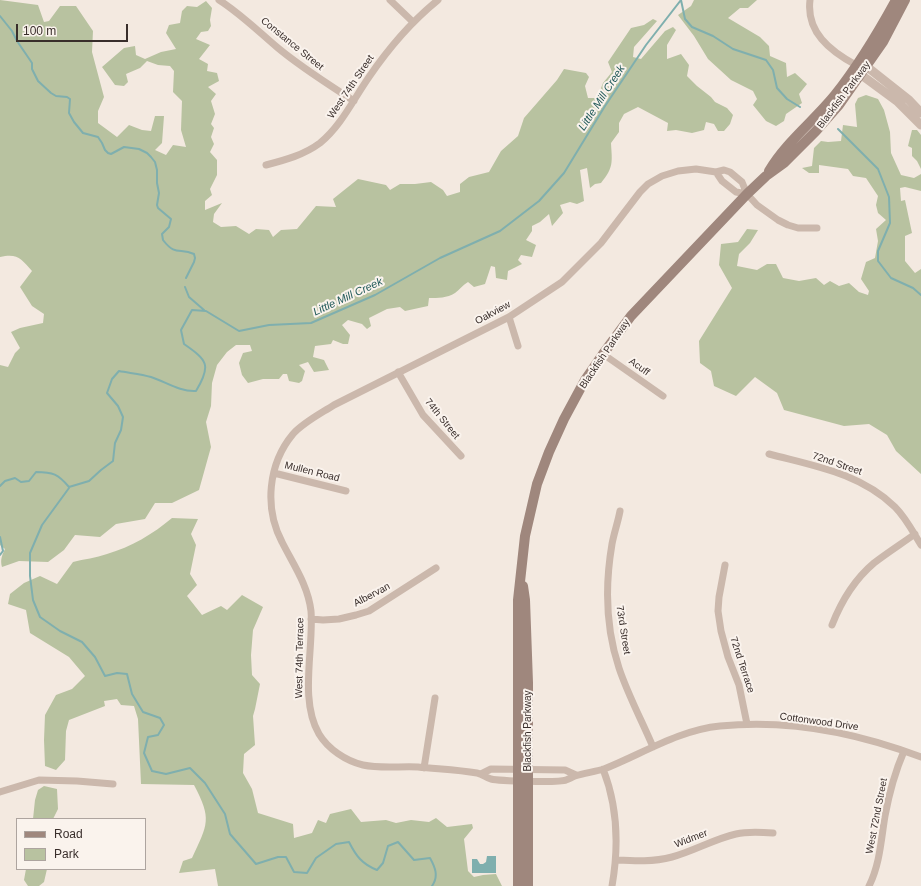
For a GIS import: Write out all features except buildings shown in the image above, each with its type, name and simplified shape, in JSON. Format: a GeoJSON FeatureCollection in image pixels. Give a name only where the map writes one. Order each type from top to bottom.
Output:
{"type":"FeatureCollection","features":[{"type":"Feature","properties":{"kind":"main road","name":"Blackfish Parkway"},"geometry":{"type":"LineString","coordinates":[[766,176],[776,158],[835,95],[878,33],[896,0]]}},
{"type":"Feature","properties":{"kind":"main road","name":"Blackfish Parkway"},"geometry":{"type":"LineString","coordinates":[[518,886],[518,600],[525,536],[537,484],[549,452],[564,419],[585,380],[631,316],[746,194],[766,176],[784,163],[816,131],[839,105],[883,42],[905,0]]}},
{"type":"Feature","properties":{"kind":"main road","name":"Blackfish Parkway"},"geometry":{"type":"LineString","coordinates":[[521,576],[525,600],[526,619],[528,886]]}},
{"type":"Feature","properties":{"kind":"street","name":"Constance Street"},"geometry":{"type":"LineString","coordinates":[[219,0],[235,10],[279,49],[354,101]]}},
{"type":"Feature","properties":{"kind":"street"},"geometry":{"type":"LineString","coordinates":[[390,0],[413,22]]}},
{"type":"Feature","properties":{"kind":"street","name":"West 74th Street"},"geometry":{"type":"LineString","coordinates":[[266,165],[297,156],[319,144],[332,132],[380,61],[413,22],[438,0]]}},
{"type":"Feature","properties":{"kind":"street"},"geometry":{"type":"LineString","coordinates":[[810,0],[811,19],[816,31],[828,45],[909,100],[921,114]]}},
{"type":"Feature","properties":{"kind":"street"},"geometry":{"type":"LineString","coordinates":[[864,70],[921,125]]}},
{"type":"Feature","properties":{"kind":"street","name":"Oakview"},"geometry":{"type":"LineString","coordinates":[[274,473],[275,466],[281,452],[294,433],[334,405],[509,317],[562,282],[601,244],[640,192],[648,184],[662,176],[678,171],[696,169],[716,172],[724,170],[730,172],[742,182],[746,194]]}},
{"type":"Feature","properties":{"kind":"street","name":"Oakview"},"geometry":{"type":"LineString","coordinates":[[716,172],[722,181],[736,192],[746,194],[768,213],[788,225],[806,229],[816,228]]}},
{"type":"Feature","properties":{"kind":"street"},"geometry":{"type":"LineString","coordinates":[[509,317],[518,346]]}},
{"type":"Feature","properties":{"kind":"street","name":"Acuff"},"geometry":{"type":"LineString","coordinates":[[603,354],[663,396]]}},
{"type":"Feature","properties":{"kind":"street","name":"74th Street"},"geometry":{"type":"LineString","coordinates":[[398,372],[423,415],[461,456]]}},
{"type":"Feature","properties":{"kind":"street","name":"72nd Street"},"geometry":{"type":"LineString","coordinates":[[769,454],[829,470],[861,482],[895,507],[908,523],[921,545]]}},
{"type":"Feature","properties":{"kind":"street","name":"Mullen Road"},"geometry":{"type":"LineString","coordinates":[[274,473],[346,491]]}},
{"type":"Feature","properties":{"kind":"street","name":"West 74th Terrace"},"geometry":{"type":"LineString","coordinates":[[274,473],[270,506],[274,521],[280,539],[304,584],[311,611],[309,700],[312,719],[320,735],[332,749],[349,760],[363,765],[424,768]]}},
{"type":"Feature","properties":{"kind":"street","name":"73rd Street"},"geometry":{"type":"LineString","coordinates":[[620,511],[612,544],[609,579],[609,620],[613,646],[619,667],[653,747]]}},
{"type":"Feature","properties":{"kind":"street"},"geometry":{"type":"LineString","coordinates":[[832,625],[845,598],[860,578],[873,564],[915,534]]}},
{"type":"Feature","properties":{"kind":"street","name":"72nd Terrace"},"geometry":{"type":"LineString","coordinates":[[725,565],[718,611],[721,631],[728,657],[739,685],[747,724]]}},
{"type":"Feature","properties":{"kind":"street","name":"Albervan"},"geometry":{"type":"LineString","coordinates":[[310,620],[339,619],[356,616],[369,611],[436,568]]}},
{"type":"Feature","properties":{"kind":"street"},"geometry":{"type":"LineString","coordinates":[[424,768],[435,698]]}},
{"type":"Feature","properties":{"kind":"street","name":"Cottonwood Drive"},"geometry":{"type":"LineString","coordinates":[[424,768],[481,774],[491,779],[564,782],[576,775],[603,769],[699,729],[747,724],[794,726],[835,732],[876,741],[921,757]]}},
{"type":"Feature","properties":{"kind":"street","name":"West 72nd Street"},"geometry":{"type":"LineString","coordinates":[[869,886],[875,874],[890,795],[904,751]]}},
{"type":"Feature","properties":{"kind":"street","name":"Cottonwood Drive"},"geometry":{"type":"LineString","coordinates":[[481,774],[491,769],[565,770],[576,775]]}},
{"type":"Feature","properties":{"kind":"street"},"geometry":{"type":"LineString","coordinates":[[603,769],[611,792],[615,812],[616,860],[612,886]]}},
{"type":"Feature","properties":{"kind":"street"},"geometry":{"type":"LineString","coordinates":[[0,792],[39,780],[77,780],[113,784]]}},
{"type":"Feature","properties":{"kind":"street","name":"Widmer"},"geometry":{"type":"LineString","coordinates":[[616,860],[655,860],[685,853],[737,833],[773,832]]}},
{"type":"Feature","properties":{"kind":"green space"},"geometry":{"type":"Polygon","coordinates":[[[0,0],[38,5],[44,22],[49,21],[60,6],[76,6],[93,31],[92,52],[104,97],[98,111],[98,123],[117,137],[129,125],[142,130],[151,131],[155,116],[164,116],[162,143],[155,150],[166,155],[173,145],[186,147],[181,130],[182,101],[173,92],[174,71],[170,66],[158,65],[147,61],[140,68],[126,74],[128,82],[124,86],[115,85],[102,67],[124,48],[135,46],[136,55],[145,59],[161,52],[176,49],[166,33],[169,25],[180,23],[182,11],[187,6],[197,7],[206,1],[212,8],[210,20],[211,26],[208,31],[201,32],[196,39],[210,45],[199,59],[208,64],[207,71],[217,73],[219,81],[208,87],[216,94],[211,101],[215,114],[211,124],[214,128],[211,137],[214,144],[210,152],[217,160],[217,175],[210,189],[212,195],[205,201],[205,210],[222,203],[214,214],[213,222],[221,227],[236,226],[249,234],[256,229],[269,230],[273,237],[281,230],[297,229],[316,206],[336,207],[333,199],[358,179],[386,185],[390,190],[400,184],[431,182],[443,190],[447,196],[460,192],[460,184],[469,177],[489,172],[501,151],[518,136],[524,118],[557,80],[564,69],[586,73],[589,77],[585,86],[588,98],[597,98],[603,83],[612,72],[608,62],[631,28],[644,25],[653,19],[657,21],[634,47],[633,57],[641,59],[665,31],[673,27],[676,30],[667,45],[667,59],[681,54],[689,65],[687,76],[715,102],[727,108],[733,115],[730,124],[724,131],[718,131],[714,124],[706,122],[704,130],[692,133],[676,130],[667,131],[668,123],[638,107],[624,114],[619,123],[619,132],[611,143],[612,155],[610,168],[601,183],[595,184],[590,188],[587,168],[580,170],[584,201],[577,204],[570,202],[560,205],[563,213],[552,226],[549,214],[540,222],[532,226],[532,231],[526,240],[536,245],[532,257],[521,255],[518,260],[522,264],[508,271],[507,280],[496,278],[495,267],[491,266],[485,284],[474,287],[468,282],[452,295],[429,298],[428,306],[405,311],[400,307],[387,309],[369,318],[371,326],[367,329],[362,324],[348,320],[342,325],[350,335],[348,344],[343,344],[333,340],[331,344],[315,346],[313,357],[324,360],[329,370],[314,372],[308,362],[299,365],[305,371],[302,381],[299,383],[289,381],[287,374],[283,374],[279,379],[263,379],[248,383],[242,375],[239,363],[243,353],[252,351],[250,345],[236,345],[227,352],[217,365],[212,383],[211,406],[206,422],[211,447],[199,490],[172,503],[155,503],[145,519],[116,524],[100,537],[75,535],[64,550],[48,562],[19,561],[2,567],[1,562],[5,549],[0,545],[0,365],[8,367],[15,353],[20,348],[11,332],[20,328],[43,323],[44,314],[32,306],[20,287],[32,271],[19,258],[11,256],[0,257],[0,0]]]}},
{"type":"Feature","properties":{"kind":"green space"},"geometry":{"type":"Polygon","coordinates":[[[694,0],[757,0],[748,8],[740,8],[728,18],[760,37],[769,46],[770,56],[786,63],[787,77],[795,73],[807,84],[799,94],[802,103],[786,114],[784,121],[776,126],[766,121],[753,105],[757,99],[753,91],[731,80],[708,59],[694,36],[678,15],[691,6],[694,0]]]}},
{"type":"Feature","properties":{"kind":"green space"},"geometry":{"type":"Polygon","coordinates":[[[866,95],[878,99],[884,110],[890,132],[891,153],[901,175],[914,178],[921,174],[921,191],[905,187],[900,188],[901,201],[905,200],[912,233],[905,236],[905,261],[915,273],[921,269],[921,474],[896,451],[887,435],[869,424],[844,426],[784,410],[777,393],[755,377],[736,396],[714,386],[711,371],[700,363],[699,341],[732,288],[719,265],[721,244],[738,242],[747,229],[758,230],[750,243],[739,254],[737,266],[757,270],[767,264],[776,264],[783,278],[799,281],[816,278],[824,285],[830,281],[839,286],[849,283],[859,292],[868,295],[869,291],[861,279],[866,262],[875,258],[878,241],[876,229],[886,220],[878,213],[876,205],[878,196],[866,178],[853,176],[848,169],[819,165],[819,173],[809,173],[802,168],[812,166],[814,148],[821,141],[841,141],[843,125],[857,127],[855,104],[858,98],[866,95]]]}},
{"type":"Feature","properties":{"kind":"green space"},"geometry":{"type":"Polygon","coordinates":[[[912,130],[917,130],[921,135],[921,169],[917,161],[912,156],[912,148],[908,146],[912,130]]]}},
{"type":"Feature","properties":{"kind":"green space"},"geometry":{"type":"Polygon","coordinates":[[[172,518],[198,519],[191,534],[196,545],[190,574],[197,585],[187,596],[202,615],[221,606],[227,610],[242,595],[263,607],[253,630],[251,655],[252,675],[260,684],[253,716],[255,745],[244,754],[243,773],[252,789],[258,813],[293,824],[294,838],[312,833],[318,820],[326,823],[330,814],[351,809],[361,822],[386,820],[396,823],[411,820],[429,822],[436,818],[447,827],[472,824],[473,828],[464,839],[468,871],[474,877],[496,874],[502,886],[218,886],[215,869],[179,873],[183,861],[192,858],[202,837],[206,822],[204,806],[194,785],[141,784],[138,719],[134,706],[121,705],[117,699],[104,701],[105,706],[69,720],[66,731],[65,760],[56,770],[45,766],[45,715],[56,695],[72,689],[85,676],[69,657],[30,633],[26,610],[8,604],[10,594],[24,583],[40,576],[57,584],[73,562],[125,548],[149,535],[172,518]]]}},
{"type":"Feature","properties":{"kind":"green space"},"geometry":{"type":"Polygon","coordinates":[[[44,786],[57,789],[58,809],[54,818],[33,818],[35,800],[38,790],[44,786]]]}},
{"type":"Feature","properties":{"kind":"green space"},"geometry":{"type":"Polygon","coordinates":[[[26,870],[47,870],[44,882],[39,886],[28,886],[24,880],[26,870]]]}},
{"type":"Feature","properties":{"kind":"water"},"geometry":{"type":"Polygon","coordinates":[[[487,856],[496,856],[496,873],[472,873],[472,859],[477,859],[480,864],[483,864],[486,862],[487,856]]]}},
{"type":"Feature","properties":{"kind":"waterway"},"geometry":{"type":"LineString","coordinates":[[681,0],[685,19],[692,27],[713,36],[733,49],[766,60],[773,70],[777,88],[787,99],[800,107]]}},
{"type":"Feature","properties":{"kind":"waterway","name":"Little Mill Creek"},"geometry":{"type":"LineString","coordinates":[[0,486],[5,481],[15,478],[21,482],[29,481],[36,472],[51,473],[62,479],[69,487],[89,481],[113,461],[115,443],[121,430],[123,417],[118,406],[107,393],[112,379],[119,371],[147,376],[184,390],[196,391],[204,375],[205,364],[198,354],[184,344],[181,330],[192,310],[206,311],[239,331],[269,325],[311,323],[375,295],[440,258],[500,231],[539,201],[564,173],[605,106],[646,45],[681,0]]}},
{"type":"Feature","properties":{"kind":"waterway"},"geometry":{"type":"LineString","coordinates":[[0,16],[12,31],[32,63],[32,69],[38,81],[56,96],[67,97],[70,99],[69,113],[83,133],[98,137],[108,153],[111,154],[124,147],[139,149],[147,153],[155,162],[159,193],[157,205],[158,208],[171,219],[169,227],[162,234],[163,240],[167,245],[175,250],[194,254],[194,262],[186,278]]}},
{"type":"Feature","properties":{"kind":"waterway"},"geometry":{"type":"LineString","coordinates":[[838,129],[878,169],[889,197],[890,223],[878,251],[878,261],[891,278],[913,288],[921,295]]}},
{"type":"Feature","properties":{"kind":"waterway"},"geometry":{"type":"LineString","coordinates":[[185,287],[189,297],[204,310]]}},
{"type":"Feature","properties":{"kind":"waterway"},"geometry":{"type":"LineString","coordinates":[[69,488],[42,525],[30,553],[30,576],[33,600],[40,617],[60,631],[82,642],[95,657],[105,676],[117,673],[127,674],[132,694],[143,712],[160,718],[164,725],[158,735],[148,737],[144,753],[152,771],[166,774],[190,768],[205,783],[225,814],[230,834],[256,864],[278,857],[286,857],[294,872],[307,873],[316,858],[336,844],[349,842],[360,859],[367,865],[377,870],[383,863],[388,846],[398,842],[414,860],[430,858],[435,868],[436,875],[432,886]]}},
{"type":"Feature","properties":{"kind":"waterway","name":"Little Mill Creek"},"geometry":{"type":"LineString","coordinates":[[0,537],[3,551],[0,555]]}}]}
